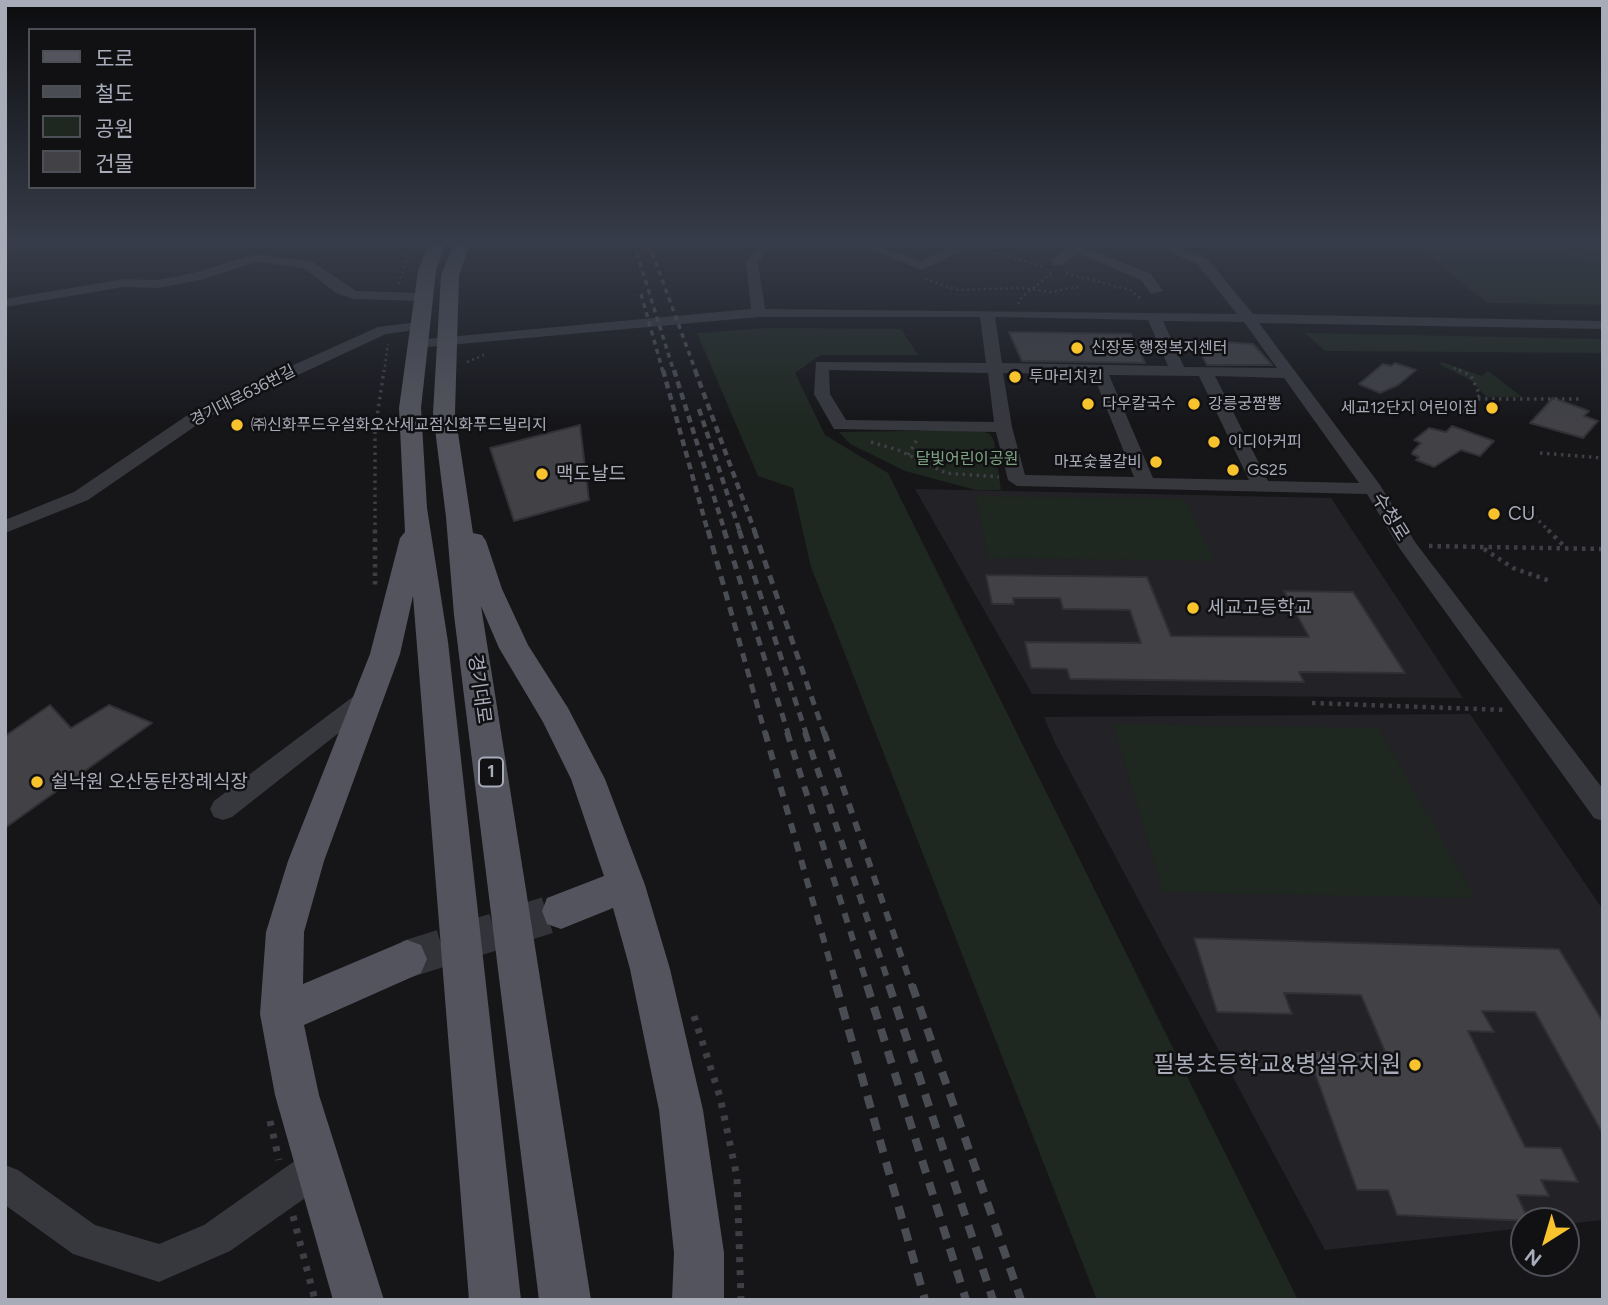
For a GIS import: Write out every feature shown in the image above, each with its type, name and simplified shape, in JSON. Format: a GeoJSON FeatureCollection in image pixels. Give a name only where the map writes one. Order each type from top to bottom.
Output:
{"type":"FeatureCollection","features":[{"type":"Feature","properties":{"kind":"main road","name":"경기대로"},"geometry":{"type":"LineString","coordinates":[[426,305],[426,327],[410,408],[417,524],[433,642],[495,1300]]}},
{"type":"Feature","properties":{"kind":"main road","name":"경기대로"},"geometry":{"type":"LineString","coordinates":[[436,305],[426,327],[444,413],[459,517],[468,615],[565,1300]]}},
{"type":"Feature","properties":{"kind":"main road"},"geometry":{"type":"LineString","coordinates":[[459,517],[474,543],[488,589],[514,648],[557,717],[589,779],[626,885],[650,969],[681,1110],[699,1253],[698,1300]]}},
{"type":"Feature","properties":{"kind":"main road"},"geometry":{"type":"LineString","coordinates":[[359,1300],[297,1095],[281,1014],[285,932],[306,861],[386,654],[417,524]]}},
{"type":"Feature","properties":{"kind":"main road"},"geometry":{"type":"LineString","coordinates":[[561,911],[626,885]]}},
{"type":"Feature","properties":{"kind":"main road"},"geometry":{"type":"LineString","coordinates":[[281,1014],[407,959]]}},
{"type":"Feature","properties":{"kind":"street"},"geometry":{"type":"LineString","coordinates":[[376,305],[426,327],[759,313],[987,313],[1603,325]]}},
{"type":"Feature","properties":{"kind":"street"},"geometry":{"type":"LineString","coordinates":[[758,305],[759,313]]}},
{"type":"Feature","properties":{"kind":"street","name":"수청로"},"geometry":{"type":"LineString","coordinates":[[1238,305],[1373,489],[1407,545],[1603,810]]}},
{"type":"Feature","properties":{"kind":"street"},"geometry":{"type":"LineString","coordinates":[[987,313],[1003,427],[1017,481],[1373,489]]}},
{"type":"Feature","properties":{"kind":"street"},"geometry":{"type":"LineString","coordinates":[[1154,317],[1178,371]]}},
{"type":"Feature","properties":{"kind":"street","name":"경기대로636번길"},"geometry":{"type":"LineString","coordinates":[[5,527],[81,496],[110,479],[204,412],[383,330],[426,327]]}},
{"type":"Feature","properties":{"kind":"street"},"geometry":{"type":"LineString","coordinates":[[1003,427],[840,425],[822,394],[821,365],[1288,373]]}},
{"type":"Feature","properties":{"kind":"street"},"geometry":{"type":"LineString","coordinates":[[1099,369],[1146,484]]}},
{"type":"Feature","properties":{"kind":"street"},"geometry":{"type":"LineString","coordinates":[[1204,371],[1261,486]]}},
{"type":"Feature","properties":{"kind":"street"},"geometry":{"type":"LineString","coordinates":[[223,809],[370,696]]}},
{"type":"Feature","properties":{"kind":"street"},"geometry":{"type":"LineString","coordinates":[[5,1184],[86,1241],[159,1263],[217,1238],[318,1166]]}},
{"type":"Feature","properties":{"kind":"path"},"geometry":{"type":"LineString","coordinates":[[1013,314],[1018,305]]}},
{"type":"Feature","properties":{"kind":"path"},"geometry":{"type":"LineString","coordinates":[[1454,368],[1471,376],[1480,395],[1460,414]]}},
{"type":"Feature","properties":{"kind":"path"},"geometry":{"type":"LineString","coordinates":[[1478,399],[1581,399]]}},
{"type":"Feature","properties":{"kind":"path"},"geometry":{"type":"LineString","coordinates":[[850,426],[866,441],[898,450],[946,473],[986,475],[1017,481]]}},
{"type":"Feature","properties":{"kind":"path"},"geometry":{"type":"LineString","coordinates":[[1540,453],[1603,458]]}},
{"type":"Feature","properties":{"kind":"path"},"geometry":{"type":"LineString","coordinates":[[1524,506],[1566,548]]}},
{"type":"Feature","properties":{"kind":"path"},"geometry":{"type":"LineString","coordinates":[[1407,545],[1603,549]]}},
{"type":"Feature","properties":{"kind":"path"},"geometry":{"type":"LineString","coordinates":[[1483,548],[1513,568],[1550,581]]}},
{"type":"Feature","properties":{"kind":"path"},"geometry":{"type":"LineString","coordinates":[[1312,703],[1531,711]]}},
{"type":"Feature","properties":{"kind":"shaded area","name":"세교고등학교"},"geometry":{"type":"Polygon","coordinates":[[[915,489],[1331,498],[1463,698],[1032,694],[915,489]]]}},
{"type":"Feature","properties":{"kind":"shaded area","name":"필봉초등학교&병설유치원"},"geometry":{"type":"Polygon","coordinates":[[[1470,714],[1603,910],[1603,1220],[1580,1222],[1580,1207],[1510,1207],[1510,1230],[1325,1250],[1055,743],[1044,717],[1470,714]]]}},
{"type":"Feature","properties":{"kind":"green space"},"geometry":{"type":"Polygon","coordinates":[[[769,328],[901,329],[918,355],[821,355],[795,373],[825,435],[888,473],[1298,1300],[1097,1300],[811,567],[793,488],[758,476],[697,333],[769,328]]]}},
{"type":"Feature","properties":{"kind":"green space"},"geometry":{"type":"Polygon","coordinates":[[[1305,333],[1603,339],[1603,353],[1325,351],[1305,333]]]}},
{"type":"Feature","properties":{"kind":"green space"},"geometry":{"type":"Polygon","coordinates":[[[1442,362],[1482,376],[1488,371],[1522,397],[1486,397],[1472,381],[1439,364],[1442,362]]]}},
{"type":"Feature","properties":{"kind":"green space","name":"달빛어린이공원"},"geometry":{"type":"Polygon","coordinates":[[[979,430],[990,434],[994,441],[1001,490],[976,490],[905,471],[850,444],[839,432],[979,430]]]}},
{"type":"Feature","properties":{"kind":"green space"},"geometry":{"type":"Polygon","coordinates":[[[976,496],[1185,499],[1215,561],[988,558],[976,496]]]}},
{"type":"Feature","properties":{"kind":"green space"},"geometry":{"type":"Polygon","coordinates":[[[1113,724],[1379,728],[1475,898],[1163,892],[1113,724]]]}},
{"type":"Feature","properties":{"kind":"building","name":"신장동 행정복지센터"},"geometry":{"type":"Polygon","coordinates":[[[1009,332],[1131,334],[1145,363],[1022,361],[1009,332]]]}},
{"type":"Feature","properties":{"kind":"building"},"geometry":{"type":"Polygon","coordinates":[[[1194,340],[1253,344],[1272,365],[1207,365],[1194,340]]]}},
{"type":"Feature","properties":{"kind":"building"},"geometry":{"type":"Polygon","coordinates":[[[1395,363],[1416,370],[1398,385],[1380,393],[1359,384],[1383,364],[1391,366],[1395,363]]]}},
{"type":"Feature","properties":{"kind":"building"},"geometry":{"type":"Polygon","coordinates":[[[1553,398],[1589,411],[1584,416],[1598,421],[1583,438],[1530,423],[1553,398]]]}},
{"type":"Feature","properties":{"kind":"building","name":"맥도날드"},"geometry":{"type":"Polygon","coordinates":[[[580,425],[589,500],[514,521],[490,448],[580,425]]]}},
{"type":"Feature","properties":{"kind":"building"},"geometry":{"type":"Polygon","coordinates":[[[1452,426],[1494,441],[1480,456],[1461,450],[1434,467],[1416,460],[1419,457],[1412,454],[1421,443],[1414,440],[1429,428],[1446,432],[1452,426]]]}},
{"type":"Feature","properties":{"kind":"building"},"geometry":{"type":"Polygon","coordinates":[[[986,575],[1147,577],[1171,636],[1309,637],[1284,591],[1353,592],[1405,673],[1299,672],[1304,682],[1070,679],[1067,669],[1031,668],[1025,642],[1141,643],[1130,610],[1063,609],[1060,598],[1013,598],[1014,604],[992,604],[986,575]]]}},
{"type":"Feature","properties":{"kind":"building","name":"쉴낙원 오산동탄장례식장"},"geometry":{"type":"Polygon","coordinates":[[[50,705],[71,728],[109,705],[152,723],[5,828],[5,736],[50,705]]]}},
{"type":"Feature","properties":{"kind":"building"},"geometry":{"type":"Polygon","coordinates":[[[1194,938],[1559,949],[1603,1022],[1603,1134],[1535,1012],[1482,1011],[1494,1032],[1468,1031],[1525,1147],[1561,1148],[1578,1182],[1541,1180],[1549,1196],[1517,1195],[1523,1207],[1510,1207],[1510,1220],[1397,1215],[1388,1190],[1357,1190],[1307,1051],[1386,1054],[1361,995],[1284,993],[1292,1014],[1217,1012],[1194,938]]]}},
{"type":"Feature","properties":{"kind":"tunnel"},"geometry":{"type":"LineString","coordinates":[[407,959],[561,911]]}},
{"type":"Feature","properties":{"kind":"railway"},"geometry":{"type":"LineString","coordinates":[[644,305],[663,372]]}},
{"type":"Feature","properties":{"kind":"railway"},"geometry":{"type":"LineString","coordinates":[[653,305],[674,372]]}},
{"type":"Feature","properties":{"kind":"railway"},"geometry":{"type":"LineString","coordinates":[[671,305],[696,372]]}},
{"type":"Feature","properties":{"kind":"railway"},"geometry":{"type":"LineString","coordinates":[[663,370],[708,532]]}},
{"type":"Feature","properties":{"kind":"railway"},"geometry":{"type":"LineString","coordinates":[[674,370],[725,532]]}},
{"type":"Feature","properties":{"kind":"railway"},"geometry":{"type":"LineString","coordinates":[[695,370],[755,532]]}},
{"type":"Feature","properties":{"kind":"railway"},"geometry":{"type":"LineString","coordinates":[[699,409],[740,532]]}},
{"type":"Feature","properties":{"kind":"railway"},"geometry":{"type":"LineString","coordinates":[[708,530],[765,733]]}},
{"type":"Feature","properties":{"kind":"railway"},"geometry":{"type":"LineString","coordinates":[[724,530],[788,733]]}},
{"type":"Feature","properties":{"kind":"railway"},"geometry":{"type":"LineString","coordinates":[[739,530],[806,733]]}},
{"type":"Feature","properties":{"kind":"railway"},"geometry":{"type":"LineString","coordinates":[[754,530],[824,733]]}},
{"type":"Feature","properties":{"kind":"railway"},"geometry":{"type":"LineString","coordinates":[[765,732],[837,987]]}},
{"type":"Feature","properties":{"kind":"railway"},"geometry":{"type":"LineString","coordinates":[[787,732],[868,987]]}},
{"type":"Feature","properties":{"kind":"railway"},"geometry":{"type":"LineString","coordinates":[[805,732],[890,987]]}},
{"type":"Feature","properties":{"kind":"railway"},"geometry":{"type":"LineString","coordinates":[[824,732],[912,987]]}},
{"type":"Feature","properties":{"kind":"railway"},"geometry":{"type":"LineString","coordinates":[[836,985],[925,1300]]}},
{"type":"Feature","properties":{"kind":"railway"},"geometry":{"type":"LineString","coordinates":[[867,985],[966,1300]]}},
{"type":"Feature","properties":{"kind":"railway"},"geometry":{"type":"LineString","coordinates":[[889,985],[993,1300]]}},
{"type":"Feature","properties":{"kind":"railway"},"geometry":{"type":"LineString","coordinates":[[912,985],[1021,1300]]}},
{"type":"Feature","properties":{"kind":"place","name":"신장동 행정복지센터"},"geometry":{"type":"Point","coordinates":[1077,348]}},
{"type":"Feature","properties":{"kind":"place","name":"투마리치킨"},"geometry":{"type":"Point","coordinates":[1015,377]}},
{"type":"Feature","properties":{"kind":"place","name":"다우칼국수"},"geometry":{"type":"Point","coordinates":[1088,404]}},
{"type":"Feature","properties":{"kind":"place","name":"강릉궁짬뽕"},"geometry":{"type":"Point","coordinates":[1194,404]}},
{"type":"Feature","properties":{"kind":"place","name":"세교12단지 어린이집"},"geometry":{"type":"Point","coordinates":[1492,408]}},
{"type":"Feature","properties":{"kind":"place","name":"㈜신화푸드우설화오산세교점신화푸드빌리지"},"geometry":{"type":"Point","coordinates":[237,425]}},
{"type":"Feature","properties":{"kind":"place","name":"이디아커피"},"geometry":{"type":"Point","coordinates":[1214,442]}},
{"type":"Feature","properties":{"kind":"place","name":"마포숯불갈비"},"geometry":{"type":"Point","coordinates":[1156,462]}},
{"type":"Feature","properties":{"kind":"place","name":"GS25"},"geometry":{"type":"Point","coordinates":[1233,470]}},
{"type":"Feature","properties":{"kind":"place","name":"맥도날드"},"geometry":{"type":"Point","coordinates":[542,474]}},
{"type":"Feature","properties":{"kind":"place","name":"CU"},"geometry":{"type":"Point","coordinates":[1494,514]}},
{"type":"Feature","properties":{"kind":"place","name":"세교고등학교"},"geometry":{"type":"Point","coordinates":[1193,608]}},
{"type":"Feature","properties":{"kind":"place","name":"쉴낙원 오산동탄장례식장"},"geometry":{"type":"Point","coordinates":[37,782]}},
{"type":"Feature","properties":{"kind":"place","name":"필봉초등학교&병설유치원"},"geometry":{"type":"Point","coordinates":[1415,1065]}}]}
